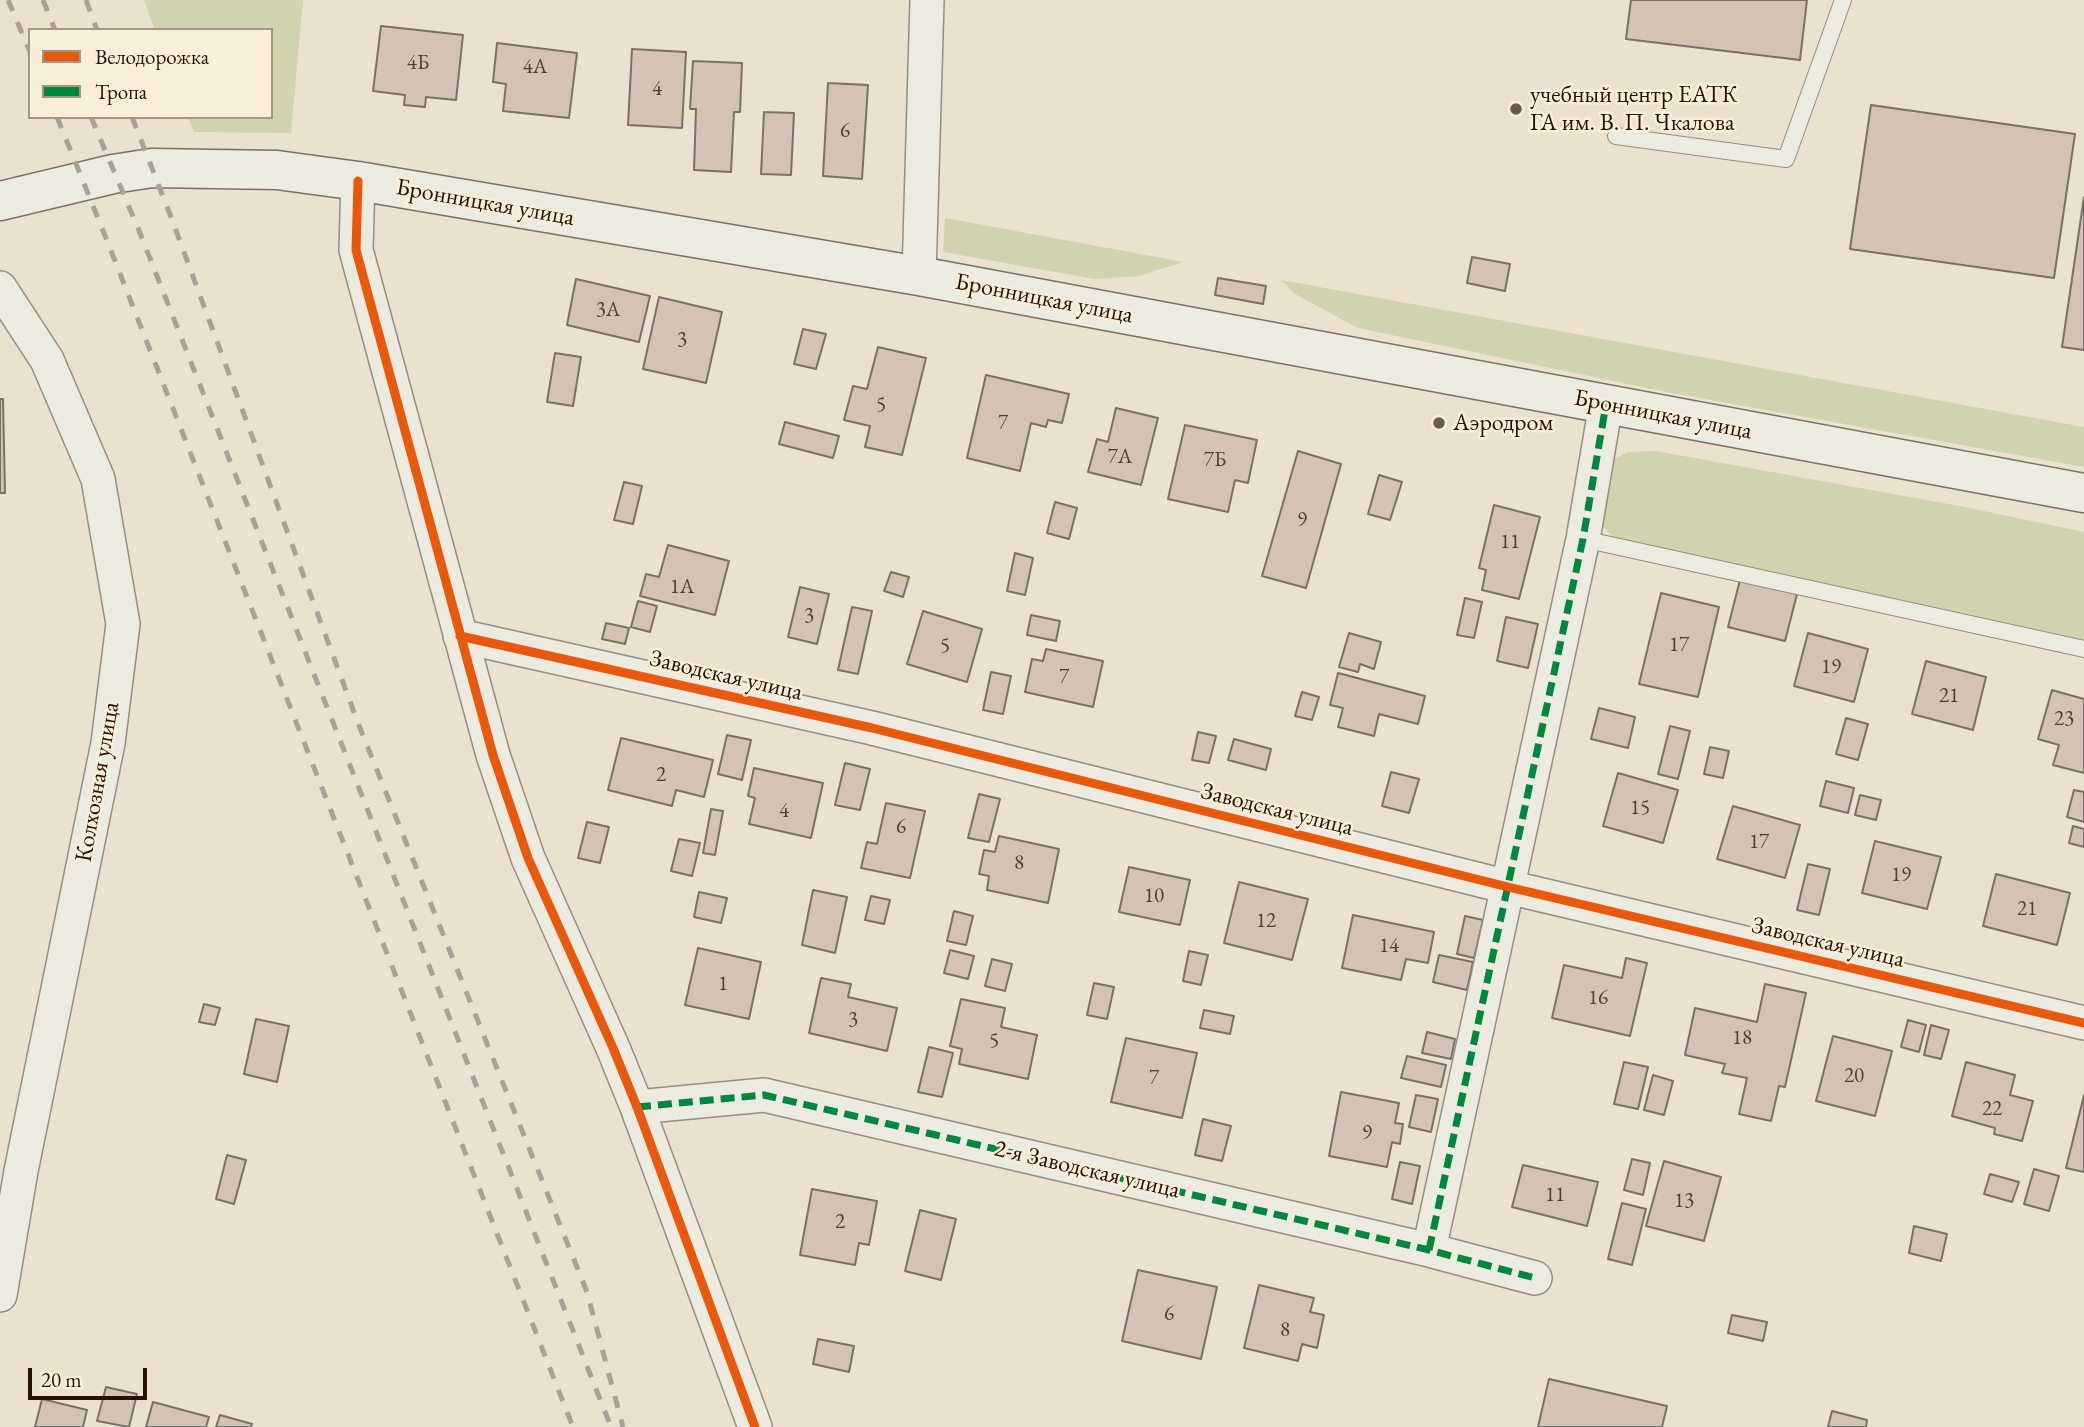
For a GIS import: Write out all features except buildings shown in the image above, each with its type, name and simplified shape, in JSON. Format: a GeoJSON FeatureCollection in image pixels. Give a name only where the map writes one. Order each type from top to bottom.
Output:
{"type":"FeatureCollection","features":[{"type":"Feature","properties":{"kind":"main road","name":"Бронницкая улица"},"geometry":{"type":"LineString","coordinates":[[0,201],[113,174],[152,169],[277,170],[358,181],[919,276],[2084,493]]}},
{"type":"Feature","properties":{"kind":"street"},"geometry":{"type":"LineString","coordinates":[[919,276],[927,0]]}},
{"type":"Feature","properties":{"kind":"street"},"geometry":{"type":"LineString","coordinates":[[358,181],[356,250],[493,755],[528,858],[637,1107],[755,1427]]}},
{"type":"Feature","properties":{"kind":"street","name":"Колхозная улица"},"geometry":{"type":"LineString","coordinates":[[0,288],[47,360],[98,479],[123,624],[108,743],[21,1171],[0,1295]]}},
{"type":"Feature","properties":{"kind":"street"},"geometry":{"type":"LineString","coordinates":[[1429,1250],[1583,539],[1606,404]]}},
{"type":"Feature","properties":{"kind":"street","name":"Заводская улица"},"geometry":{"type":"LineString","coordinates":[[460,636],[872,728],[1508,887],[2084,1023]]}},
{"type":"Feature","properties":{"kind":"street","name":"2-я Заводская улица"},"geometry":{"type":"LineString","coordinates":[[637,1107],[764,1095],[1429,1250],[1535,1278]]}},
{"type":"Feature","properties":{"kind":"lane"},"geometry":{"type":"LineString","coordinates":[[1616,136],[1786,159],[1843,0]]}},
{"type":"Feature","properties":{"kind":"lane"},"geometry":{"type":"LineString","coordinates":[[1583,539],[2084,649]]}},
{"type":"Feature","properties":{"kind":"green space"},"geometry":{"type":"Polygon","coordinates":[[[144,0],[303,0],[291,133],[194,132],[189,119],[273,119],[273,28],[154,28],[144,0]]]}},
{"type":"Feature","properties":{"kind":"green space"},"geometry":{"type":"Polygon","coordinates":[[[945,218],[1184,262],[1139,276],[1095,279],[943,252],[945,218]]]}},
{"type":"Feature","properties":{"kind":"green space"},"geometry":{"type":"Polygon","coordinates":[[[1281,280],[2084,427],[2084,467],[1666,392],[1358,328],[1295,294],[1281,280]]]}},
{"type":"Feature","properties":{"kind":"green space"},"geometry":{"type":"Polygon","coordinates":[[[1656,451],[1965,507],[2084,532],[2084,640],[1613,537],[1599,523],[1612,460],[1628,452],[1656,451]]]}},
{"type":"Feature","properties":{"kind":"railway"},"geometry":{"type":"LineString","coordinates":[[8,0],[28,47]]}},
{"type":"Feature","properties":{"kind":"railway"},"geometry":{"type":"LineString","coordinates":[[43,0],[54,28]]}},
{"type":"Feature","properties":{"kind":"railway"},"geometry":{"type":"LineString","coordinates":[[86,0],[96,28]]}},
{"type":"Feature","properties":{"kind":"railway"},"geometry":{"type":"LineString","coordinates":[[58,119],[573,1427]]}},
{"type":"Feature","properties":{"kind":"railway"},"geometry":{"type":"LineString","coordinates":[[92,119],[138,228],[611,1427]]}},
{"type":"Feature","properties":{"kind":"railway"},"geometry":{"type":"LineString","coordinates":[[133,119],[358,723],[587,1292],[623,1427]]}},
{"type":"Feature","properties":{"kind":"marked path"},"geometry":{"type":"LineString","coordinates":[[1429,1250],[1583,539],[1606,404]]}},
{"type":"Feature","properties":{"kind":"marked path"},"geometry":{"type":"LineString","coordinates":[[637,1107],[764,1095],[1429,1250],[1535,1278]]}},
{"type":"Feature","properties":{"kind":"cycle path"},"geometry":{"type":"LineString","coordinates":[[358,181],[356,250],[493,755],[528,858],[637,1107],[755,1427]]}},
{"type":"Feature","properties":{"kind":"cycle path"},"geometry":{"type":"LineString","coordinates":[[460,636],[872,728],[1508,887],[2084,1023]]}},
{"type":"Feature","properties":{"kind":"place","name":"учебный центр ЕАТК ГА им. В. П. Чкалова"},"geometry":{"type":"Point","coordinates":[1516,109]}},
{"type":"Feature","properties":{"kind":"place","name":"Аэродром"},"geometry":{"type":"Point","coordinates":[1439,423]}}]}
